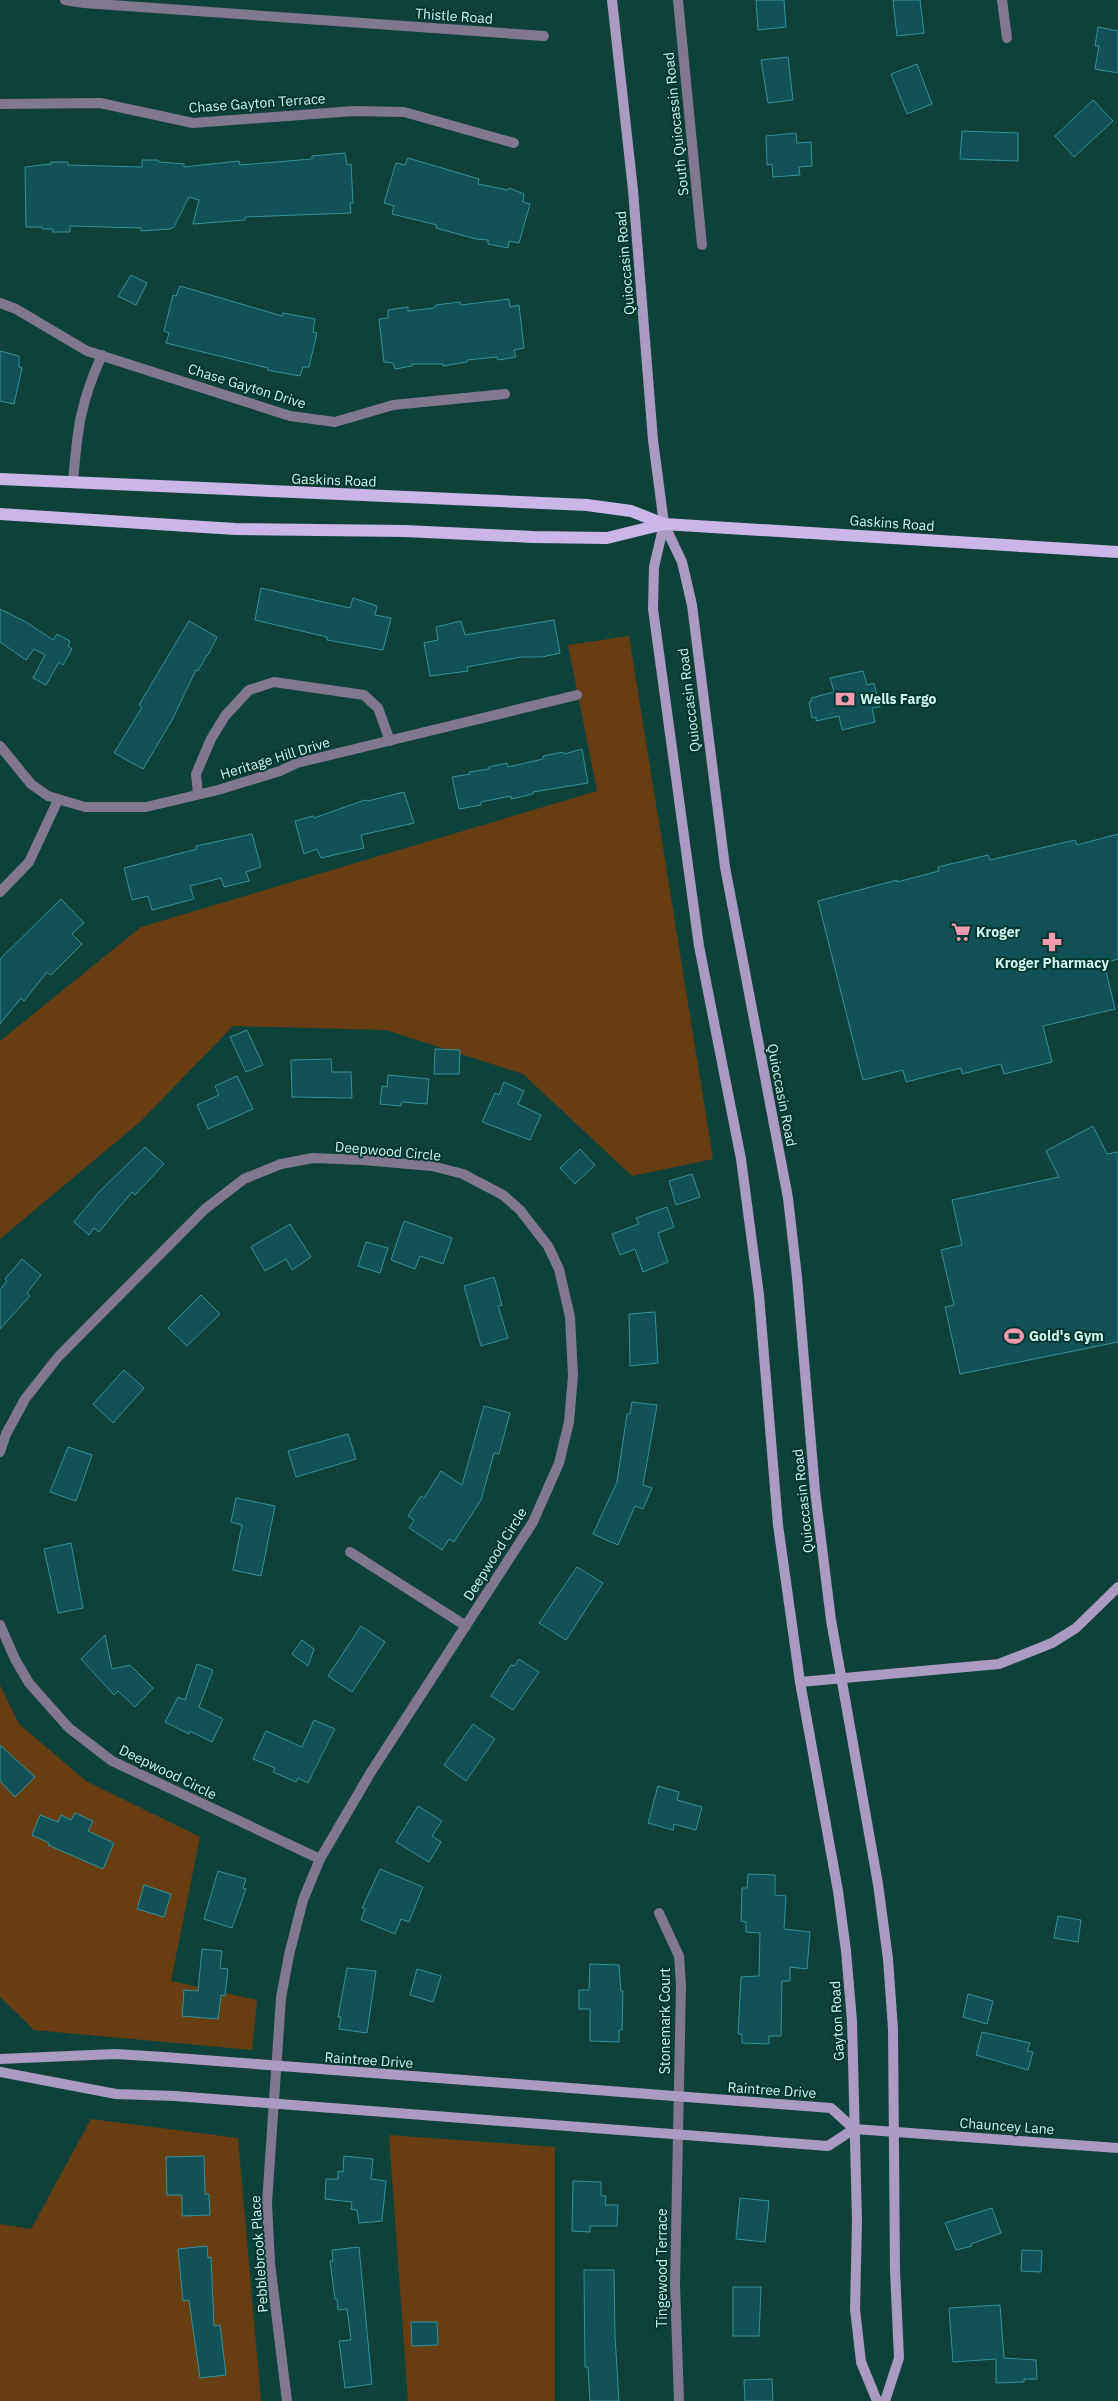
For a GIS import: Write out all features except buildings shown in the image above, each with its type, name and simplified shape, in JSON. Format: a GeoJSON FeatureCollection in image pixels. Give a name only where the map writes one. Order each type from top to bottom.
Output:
{"type":"FeatureCollection","features":[{"type":"Feature","properties":{"kind":"main road","name":"Quioccasin Road"},"geometry":{"type":"LineString","coordinates":[[612,0],[633,190],[653,440],[664,524],[682,562],[692,605],[725,867],[788,1198],[797,1277],[815,1491],[831,1620],[842,1679]]}},
{"type":"Feature","properties":{"kind":"main road","name":"Gaskins Road"},"geometry":{"type":"LineString","coordinates":[[0,479],[587,505],[631,511],[664,524]]}},
{"type":"Feature","properties":{"kind":"main road","name":"Gaskins Road"},"geometry":{"type":"LineString","coordinates":[[0,514],[235,529],[405,532],[533,537],[608,538],[664,524],[1118,552]]}},
{"type":"Feature","properties":{"kind":"main road","name":"Quioccasin Road"},"geometry":{"type":"LineString","coordinates":[[664,524],[654,567],[653,609],[699,946],[741,1159],[759,1295],[778,1525],[800,1682]]}},
{"type":"Feature","properties":{"kind":"main road"},"geometry":{"type":"LineString","coordinates":[[800,1682],[999,1664],[1052,1643],[1076,1628],[1118,1587]]}},
{"type":"Feature","properties":{"kind":"main road"},"geometry":{"type":"LineString","coordinates":[[842,1679],[878,1884],[888,1960],[893,2029],[895,2271],[899,2358],[885,2401]]}},
{"type":"Feature","properties":{"kind":"main road","name":"Gayton Road"},"geometry":{"type":"LineString","coordinates":[[800,1682],[838,1891],[846,1951],[852,2021],[856,2220],[855,2309],[861,2362],[877,2401]]}},
{"type":"Feature","properties":{"kind":"main road","name":"Raintree Drive"},"geometry":{"type":"LineString","coordinates":[[0,2059],[115,2054],[831,2108],[854,2129]]}},
{"type":"Feature","properties":{"kind":"main road"},"geometry":{"type":"LineString","coordinates":[[0,2072],[116,2094],[175,2096],[828,2146],[854,2129]]}},
{"type":"Feature","properties":{"kind":"main road","name":"Chauncey Lane"},"geometry":{"type":"LineString","coordinates":[[854,2129],[1118,2148]]}},
{"type":"Feature","properties":{"kind":"street","name":"Thistle Road"},"geometry":{"type":"LineString","coordinates":[[65,0],[84,4],[544,36]]}},
{"type":"Feature","properties":{"kind":"street","name":"South Quiocassin Road"},"geometry":{"type":"LineString","coordinates":[[678,0],[702,245]]}},
{"type":"Feature","properties":{"kind":"street"},"geometry":{"type":"LineString","coordinates":[[1002,0],[1007,38]]}},
{"type":"Feature","properties":{"kind":"street","name":"Chase Gayton Terrace"},"geometry":{"type":"LineString","coordinates":[[0,104],[100,103],[193,123],[354,111],[404,112],[514,143]]}},
{"type":"Feature","properties":{"kind":"street","name":"Chase Gayton Drive"},"geometry":{"type":"LineString","coordinates":[[0,303],[16,309],[88,351],[290,416],[334,422],[393,405],[505,394]]}},
{"type":"Feature","properties":{"kind":"street"},"geometry":{"type":"LineString","coordinates":[[73,483],[76,434],[83,400],[102,355]]}},
{"type":"Feature","properties":{"kind":"street"},"geometry":{"type":"LineString","coordinates":[[198,794],[196,774],[211,740],[225,716],[249,690],[274,682],[364,695],[378,708],[390,741]]}},
{"type":"Feature","properties":{"kind":"street","name":"Heritage Hill Drive"},"geometry":{"type":"LineString","coordinates":[[0,746],[31,784],[48,796],[85,807],[146,807],[280,771],[297,763],[577,695]]}},
{"type":"Feature","properties":{"kind":"street"},"geometry":{"type":"LineString","coordinates":[[0,892],[29,862],[58,800]]}},
{"type":"Feature","properties":{"kind":"street","name":"Deepwood Circle"},"geometry":{"type":"LineString","coordinates":[[0,1452],[6,1434],[25,1399],[58,1357],[205,1209],[244,1179],[281,1164],[313,1158],[432,1166],[462,1174],[503,1194],[520,1210],[548,1246],[559,1269],[566,1292],[571,1326],[573,1375],[568,1422],[559,1463],[533,1522],[361,1788],[320,1859],[303,1900],[289,1955],[282,1998],[272,2104]]}},
{"type":"Feature","properties":{"kind":"street"},"geometry":{"type":"LineString","coordinates":[[350,1552],[466,1626]]}},
{"type":"Feature","properties":{"kind":"street","name":"Deepwood Circle"},"geometry":{"type":"LineString","coordinates":[[0,1625],[15,1659],[29,1683],[69,1728],[112,1761],[320,1859]]}},
{"type":"Feature","properties":{"kind":"street","name":"Stonemark Court"},"geometry":{"type":"LineString","coordinates":[[659,1913],[679,1956],[678,2134]]}},
{"type":"Feature","properties":{"kind":"street","name":"Pebblebrook Place"},"geometry":{"type":"LineString","coordinates":[[272,2104],[267,2203],[270,2263],[287,2401]]}},
{"type":"Feature","properties":{"kind":"street","name":"Tingewood Terrace"},"geometry":{"type":"LineString","coordinates":[[678,2134],[674,2284],[679,2401]]}},
{"type":"Feature","properties":{"kind":"shaded area"},"geometry":{"type":"Polygon","coordinates":[[[629,636],[713,1159],[632,1176],[523,1074],[386,1030],[233,1026],[141,1121],[0,1239],[0,1041],[141,927],[597,791],[568,645],[629,636]]]}},
{"type":"Feature","properties":{"kind":"shaded area"},"geometry":{"type":"Polygon","coordinates":[[[0,1685],[19,1724],[86,1781],[200,1837],[171,1981],[257,2000],[252,2050],[34,2030],[0,1997],[0,1685]]]}},
{"type":"Feature","properties":{"kind":"shaded area"},"geometry":{"type":"Polygon","coordinates":[[[91,2119],[238,2138],[261,2401],[0,2401],[0,2224],[31,2229],[91,2119]]]}},
{"type":"Feature","properties":{"kind":"shaded area"},"geometry":{"type":"Polygon","coordinates":[[[389,2135],[555,2147],[555,2401],[408,2401],[389,2135]]]}},
{"type":"Feature","properties":{"kind":"place","name":"Wells Fargo"},"geometry":{"type":"Point","coordinates":[845,699]}},
{"type":"Feature","properties":{"kind":"place","name":"Kroger"},"geometry":{"type":"Point","coordinates":[961,932]}},
{"type":"Feature","properties":{"kind":"place","name":"Kroger Pharmacy"},"geometry":{"type":"Point","coordinates":[1052,942]}},
{"type":"Feature","properties":{"kind":"place","name":"Gold's Gym"},"geometry":{"type":"Point","coordinates":[1014,1336]}}]}
